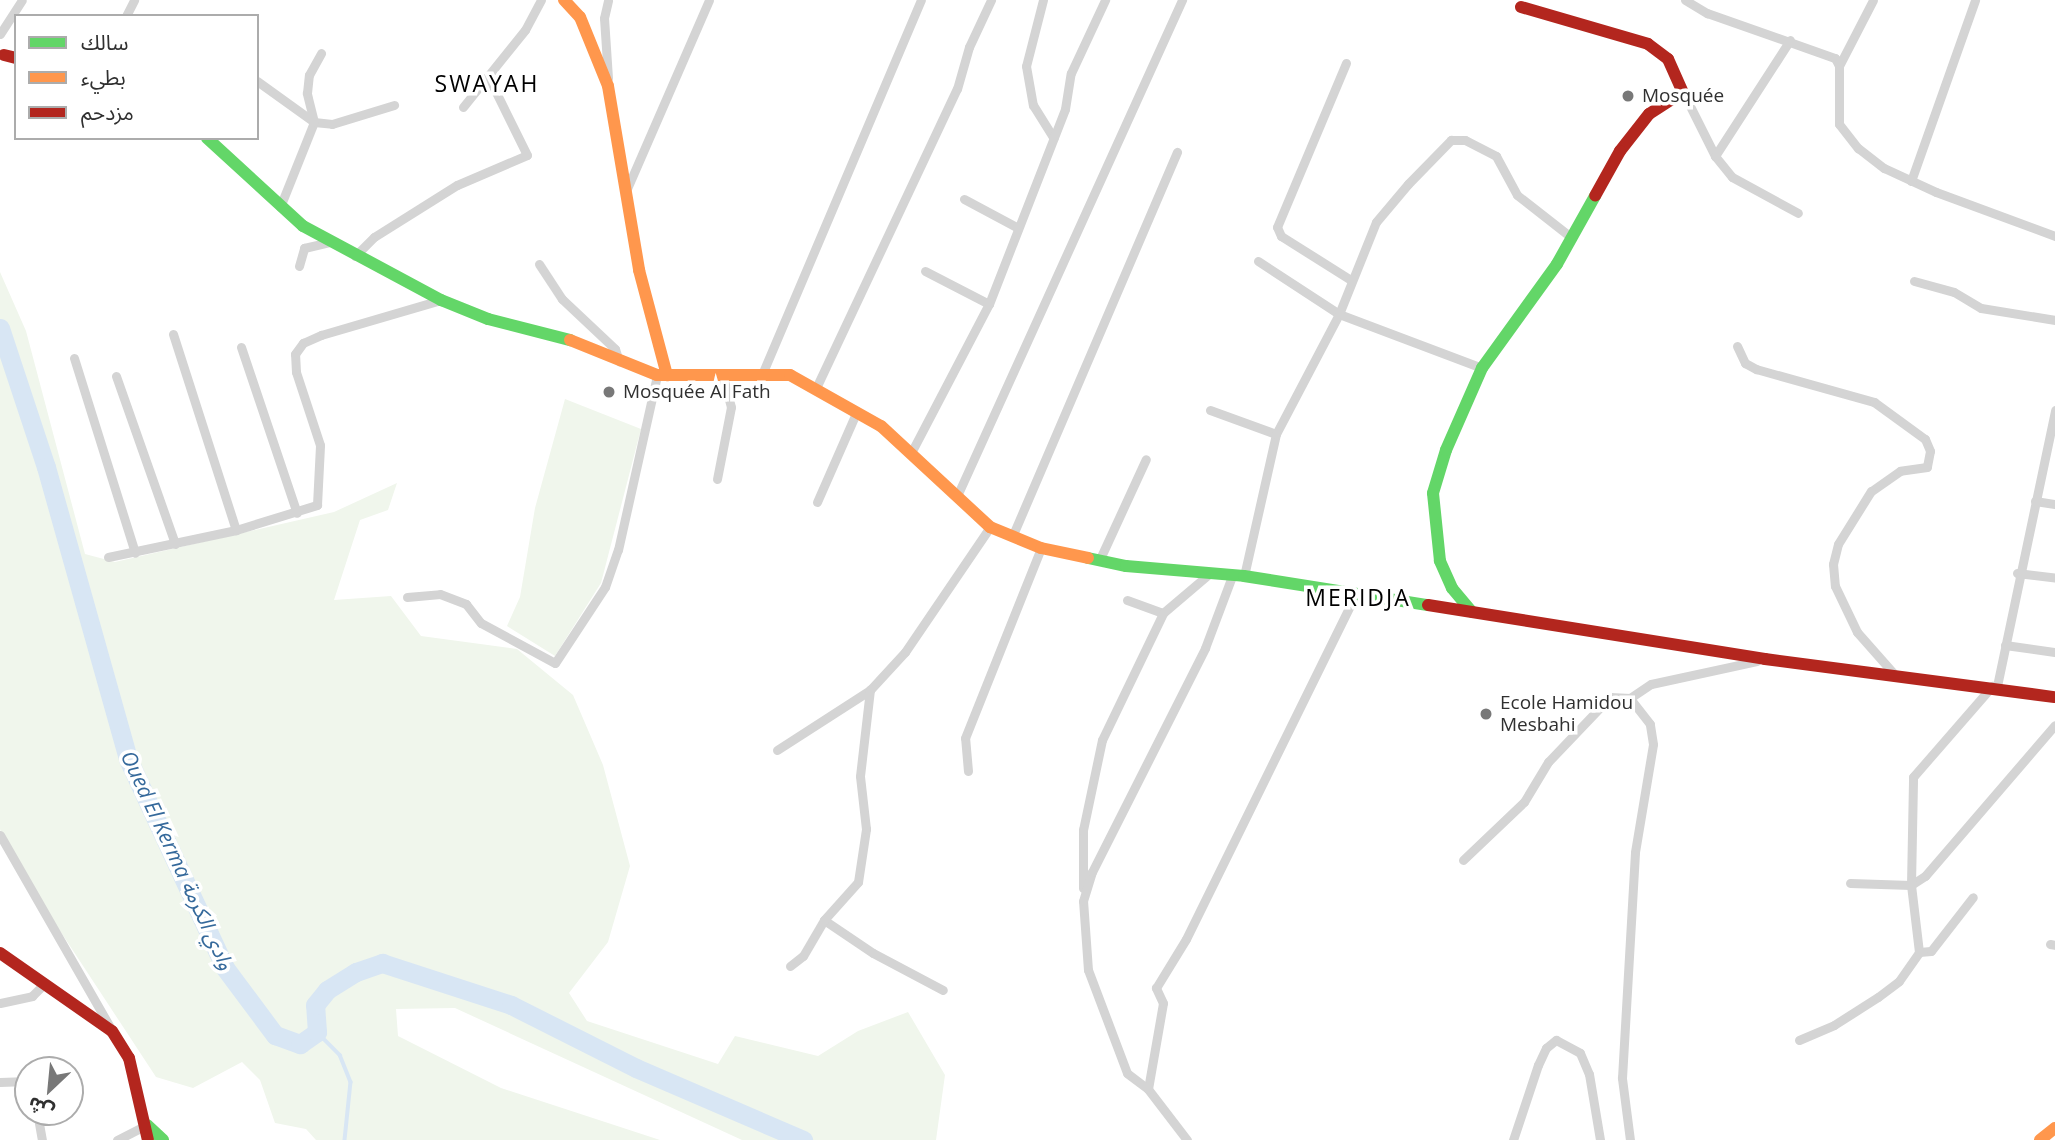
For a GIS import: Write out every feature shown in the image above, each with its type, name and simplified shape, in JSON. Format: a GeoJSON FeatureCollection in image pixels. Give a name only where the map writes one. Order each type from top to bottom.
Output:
{"type":"FeatureCollection","features":[{"type":"Feature","properties":{"kind":"street"},"geometry":{"type":"LineString","coordinates":[[0,34],[22,0]]}},
{"type":"Feature","properties":{"kind":"street"},"geometry":{"type":"LineString","coordinates":[[463,107],[525,30],[541,0]]}},
{"type":"Feature","properties":{"kind":"street"},"geometry":{"type":"LineString","coordinates":[[564,0],[580,17],[608,86]]}},
{"type":"Feature","properties":{"kind":"street"},"geometry":{"type":"LineString","coordinates":[[407,597],[440,594],[466,604],[481,623],[555,663],[605,587],[618,550],[662,375],[639,270],[608,86],[604,18],[608,0]]}},
{"type":"Feature","properties":{"kind":"street"},"geometry":{"type":"LineString","coordinates":[[625,193],[709,0]]}},
{"type":"Feature","properties":{"kind":"street"},"geometry":{"type":"LineString","coordinates":[[763,372],[921,0]]}},
{"type":"Feature","properties":{"kind":"street"},"geometry":{"type":"LineString","coordinates":[[816,388],[957,89],[969,47],[991,0]]}},
{"type":"Feature","properties":{"kind":"street"},"geometry":{"type":"LineString","coordinates":[[1043,0],[1026,66],[1033,105],[1054,138]]}},
{"type":"Feature","properties":{"kind":"street"},"geometry":{"type":"LineString","coordinates":[[912,451],[989,304],[1054,138],[1071,73],[1105,0]]}},
{"type":"Feature","properties":{"kind":"street"},"geometry":{"type":"LineString","coordinates":[[957,496],[1182,0]]}},
{"type":"Feature","properties":{"kind":"street"},"geometry":{"type":"LineString","coordinates":[[1685,0],[1707,13],[1826,53],[1839,66]]}},
{"type":"Feature","properties":{"kind":"street"},"geometry":{"type":"LineString","coordinates":[[1873,0],[1839,66],[1839,124],[1858,148],[1911,181],[2055,236]]}},
{"type":"Feature","properties":{"kind":"street"},"geometry":{"type":"LineString","coordinates":[[1911,181],[1975,0]]}},
{"type":"Feature","properties":{"kind":"street"},"geometry":{"type":"LineString","coordinates":[[1521,7],[1591,24],[1648,44],[1668,58],[1715,156],[1749,190],[1798,213]]}},
{"type":"Feature","properties":{"kind":"street"},"geometry":{"type":"LineString","coordinates":[[1715,156],[1790,40]]}},
{"type":"Feature","properties":{"kind":"street"},"geometry":{"type":"LineString","coordinates":[[281,207],[314,122],[307,93],[309,75],[321,54]]}},
{"type":"Feature","properties":{"kind":"street"},"geometry":{"type":"LineString","coordinates":[[1346,63],[1277,227],[1281,236],[1351,280]]}},
{"type":"Feature","properties":{"kind":"street"},"geometry":{"type":"LineString","coordinates":[[355,256],[374,237],[457,185],[527,155],[488,76]]}},
{"type":"Feature","properties":{"kind":"street"},"geometry":{"type":"LineString","coordinates":[[259,82],[314,122],[332,124],[394,105]]}},
{"type":"Feature","properties":{"kind":"street"},"geometry":{"type":"LineString","coordinates":[[1472,612],[1452,588],[1440,561],[1433,493],[1446,450],[1482,368],[1572,239],[1620,151],[1649,114],[1683,92]]}},
{"type":"Feature","properties":{"kind":"street"},"geometry":{"type":"LineString","coordinates":[[1083,901],[1092,872],[1205,648],[1238,576],[1276,434],[1339,314],[1376,222],[1451,140],[1465,139],[1496,156],[1517,195],[1572,239]]}},
{"type":"Feature","properties":{"kind":"street"},"geometry":{"type":"LineString","coordinates":[[209,140],[281,207],[330,242],[441,300],[488,319],[576,342],[619,363],[662,375],[763,372],[790,375],[857,411],[912,451],[990,527],[1041,548],[1099,561],[1357,592],[1765,659],[1995,686],[2055,697]]}},
{"type":"Feature","properties":{"kind":"street"},"geometry":{"type":"LineString","coordinates":[[1012,537],[1177,152]]}},
{"type":"Feature","properties":{"kind":"street"},"geometry":{"type":"LineString","coordinates":[[964,200],[1018,228]]}},
{"type":"Feature","properties":{"kind":"street"},"geometry":{"type":"LineString","coordinates":[[299,266],[304,248],[330,242]]}},
{"type":"Feature","properties":{"kind":"street"},"geometry":{"type":"LineString","coordinates":[[1258,261],[1339,314],[1482,368]]}},
{"type":"Feature","properties":{"kind":"street"},"geometry":{"type":"LineString","coordinates":[[539,264],[562,299],[615,349],[619,363]]}},
{"type":"Feature","properties":{"kind":"street"},"geometry":{"type":"LineString","coordinates":[[925,271],[989,304]]}},
{"type":"Feature","properties":{"kind":"street"},"geometry":{"type":"LineString","coordinates":[[1914,281],[1954,292],[1981,308],[2055,320]]}},
{"type":"Feature","properties":{"kind":"street"},"geometry":{"type":"LineString","coordinates":[[108,557],[236,530],[317,505],[321,486],[320,446],[296,372],[295,354],[303,343],[321,335],[441,300]]}},
{"type":"Feature","properties":{"kind":"street"},"geometry":{"type":"LineString","coordinates":[[173,334],[236,530]]}},
{"type":"Feature","properties":{"kind":"street"},"geometry":{"type":"LineString","coordinates":[[1737,346],[1745,362],[1756,369],[1874,402],[1925,439],[1930,451],[1927,467],[1900,471],[1871,491],[1844,532],[1833,564],[1835,586],[1857,632],[1895,675]]}},
{"type":"Feature","properties":{"kind":"street"},"geometry":{"type":"LineString","coordinates":[[241,347],[297,513]]}},
{"type":"Feature","properties":{"kind":"street"},"geometry":{"type":"LineString","coordinates":[[74,358],[135,553]]}},
{"type":"Feature","properties":{"kind":"street"},"geometry":{"type":"LineString","coordinates":[[716,479],[731,417],[722,374]]}},
{"type":"Feature","properties":{"kind":"street"},"geometry":{"type":"LineString","coordinates":[[116,376],[175,544]]}},
{"type":"Feature","properties":{"kind":"street"},"geometry":{"type":"LineString","coordinates":[[1210,410],[1276,434]]}},
{"type":"Feature","properties":{"kind":"street"},"geometry":{"type":"LineString","coordinates":[[1799,1040],[1834,1026],[1878,997],[1899,981],[1919,952],[1911,885],[1913,777],[1995,686],[2006,645],[2017,573],[2051,445],[2055,410]]}},
{"type":"Feature","properties":{"kind":"street"},"geometry":{"type":"LineString","coordinates":[[817,502],[857,411]]}},
{"type":"Feature","properties":{"kind":"street"},"geometry":{"type":"LineString","coordinates":[[1099,561],[1146,459]]}},
{"type":"Feature","properties":{"kind":"street"},"geometry":{"type":"LineString","coordinates":[[2035,501],[2055,504]]}},
{"type":"Feature","properties":{"kind":"street"},"geometry":{"type":"LineString","coordinates":[[777,750],[870,690],[905,652],[990,527]]}},
{"type":"Feature","properties":{"kind":"street"},"geometry":{"type":"LineString","coordinates":[[968,771],[965,738],[1041,548]]}},
{"type":"Feature","properties":{"kind":"street"},"geometry":{"type":"LineString","coordinates":[[2017,573],[2055,578]]}},
{"type":"Feature","properties":{"kind":"street"},"geometry":{"type":"LineString","coordinates":[[1187,1140],[1148,1089],[1127,1073],[1088,970],[1083,901],[1083,830],[1102,740],[1163,613],[1209,574]]}},
{"type":"Feature","properties":{"kind":"street"},"geometry":{"type":"LineString","coordinates":[[1148,1089],[1163,1003],[1156,988],[1186,939],[1357,592]]}},
{"type":"Feature","properties":{"kind":"street"},"geometry":{"type":"LineString","coordinates":[[1127,600],[1163,613]]}},
{"type":"Feature","properties":{"kind":"street"},"geometry":{"type":"LineString","coordinates":[[2006,645],[2055,652]]}},
{"type":"Feature","properties":{"kind":"street"},"geometry":{"type":"LineString","coordinates":[[1463,860],[1524,802],[1548,762],[1610,697],[1630,698],[1651,684],[1765,659]]}},
{"type":"Feature","properties":{"kind":"street"},"geometry":{"type":"LineString","coordinates":[[790,965],[803,956],[824,920],[858,882],[864,856],[860,776],[870,690]]}},
{"type":"Feature","properties":{"kind":"street"},"geometry":{"type":"LineString","coordinates":[[1630,698],[1650,724],[1653,744],[1635,852],[1622,1078],[1630,1140]]}},
{"type":"Feature","properties":{"kind":"street"},"geometry":{"type":"LineString","coordinates":[[1850,883],[1911,885],[1970,827],[2055,725]]}},
{"type":"Feature","properties":{"kind":"street"},"geometry":{"type":"LineString","coordinates":[[0,835],[9,858],[67,945],[129,1058],[148,1125],[148,1140]]}},
{"type":"Feature","properties":{"kind":"street"},"geometry":{"type":"LineString","coordinates":[[1919,952],[1931,951],[1973,897]]}},
{"type":"Feature","properties":{"kind":"street"},"geometry":{"type":"LineString","coordinates":[[824,920],[873,953],[943,990]]}},
{"type":"Feature","properties":{"kind":"street"},"geometry":{"type":"LineString","coordinates":[[0,953],[112,1031]]}},
{"type":"Feature","properties":{"kind":"street"},"geometry":{"type":"LineString","coordinates":[[0,1003],[32,996],[45,983]]}},
{"type":"Feature","properties":{"kind":"street"},"geometry":{"type":"LineString","coordinates":[[1513,1140],[1538,1065],[1546,1048],[1556,1040],[1580,1052],[1589,1074],[1600,1140]]}},
{"type":"Feature","properties":{"kind":"street"},"geometry":{"type":"LineString","coordinates":[[117,1140],[148,1125]]}},
{"type":"Feature","properties":{"kind":"street"},"geometry":{"type":"LineString","coordinates":[[148,1125],[163,1140]]}},
{"type":"Feature","properties":{"kind":"street"},"geometry":{"type":"LineString","coordinates":[[2040,1140],[2055,1128]]}},
{"type":"Feature","properties":{"kind":"shaded area"},"geometry":{"type":"Polygon","coordinates":[[[0,272],[26,331],[85,554],[115,562],[334,512],[397,483],[388,510],[360,520],[334,600],[391,596],[421,636],[517,649],[573,695],[603,765],[630,866],[608,942],[569,993],[587,1021],[718,1064],[735,1036],[818,1056],[858,1031],[908,1012],[945,1075],[936,1140],[742,1140],[455,1008],[396,1009],[398,1036],[501,1088],[660,1140],[316,1140],[306,1129],[275,1123],[260,1080],[242,1062],[193,1088],[156,1077],[5,847],[0,829],[0,272]]]}},
{"type":"Feature","properties":{"kind":"shaded area"},"geometry":{"type":"Polygon","coordinates":[[[565,399],[641,429],[601,583],[555,656],[507,626],[520,597],[535,508],[565,399]]]}},
{"type":"Feature","properties":{"kind":"waterway","name":"Oued El Kerma وادي الكرمة"},"geometry":{"type":"LineString","coordinates":[[0,328],[46,467],[128,759],[225,968],[275,1035],[300,1044],[317,1032],[315,1005],[327,990],[356,972],[382,963],[511,1005],[636,1068],[803,1140]]}},
{"type":"Feature","properties":{"kind":"waterway"},"geometry":{"type":"LineString","coordinates":[[317,1032],[340,1055],[351,1082],[345,1140]]}},
{"type":"Feature","properties":{"kind":"traffic: fast"},"geometry":{"type":"LineString","coordinates":[[209,140],[303,226],[441,300],[488,319],[570,340]]}},
{"type":"Feature","properties":{"kind":"traffic: fast"},"geometry":{"type":"LineString","coordinates":[[1472,612],[1452,588],[1440,561],[1433,493],[1446,450],[1482,368],[1557,264],[1595,196]]}},
{"type":"Feature","properties":{"kind":"traffic: fast"},"geometry":{"type":"LineString","coordinates":[[1088,558],[1126,566],[1244,576],[1428,605]]}},
{"type":"Feature","properties":{"kind":"traffic: fast"},"geometry":{"type":"LineString","coordinates":[[147,1125],[163,1140]]}},
{"type":"Feature","properties":{"kind":"traffic: slow"},"geometry":{"type":"LineString","coordinates":[[564,0],[580,17],[608,86],[639,270],[667,375]]}},
{"type":"Feature","properties":{"kind":"traffic: slow"},"geometry":{"type":"LineString","coordinates":[[570,340],[657,375],[790,375],[881,426],[990,527],[1041,548],[1088,558]]}},
{"type":"Feature","properties":{"kind":"traffic: slow"},"geometry":{"type":"LineString","coordinates":[[2040,1140],[2055,1128]]}},
{"type":"Feature","properties":{"kind":"traffic: jam"},"geometry":{"type":"LineString","coordinates":[[1521,7],[1648,44],[1668,59],[1683,92],[1649,114],[1620,151],[1595,196]]}},
{"type":"Feature","properties":{"kind":"traffic: jam"},"geometry":{"type":"LineString","coordinates":[[4,55],[14,58]]}},
{"type":"Feature","properties":{"kind":"traffic: jam"},"geometry":{"type":"LineString","coordinates":[[1428,605],[1765,659],[2055,697]]}},
{"type":"Feature","properties":{"kind":"traffic: jam"},"geometry":{"type":"LineString","coordinates":[[0,953],[112,1031],[129,1058],[148,1140]]}},
{"type":"Feature","properties":{"kind":"place","name":"Mosquée"},"geometry":{"type":"Point","coordinates":[1628,96]}},
{"type":"Feature","properties":{"kind":"place","name":"Mosquée Al Fath"},"geometry":{"type":"Point","coordinates":[609,392]}},
{"type":"Feature","properties":{"kind":"place","name":"Ecole Hamidou Mesbahi"},"geometry":{"type":"Point","coordinates":[1486,714]}},
{"type":"Feature","properties":{"kind":"district","name":"SWAYAH"},"geometry":{"type":"Point","coordinates":[487,83]}},
{"type":"Feature","properties":{"kind":"district","name":"MERIDJA"},"geometry":{"type":"Point","coordinates":[1358,597]}}]}
